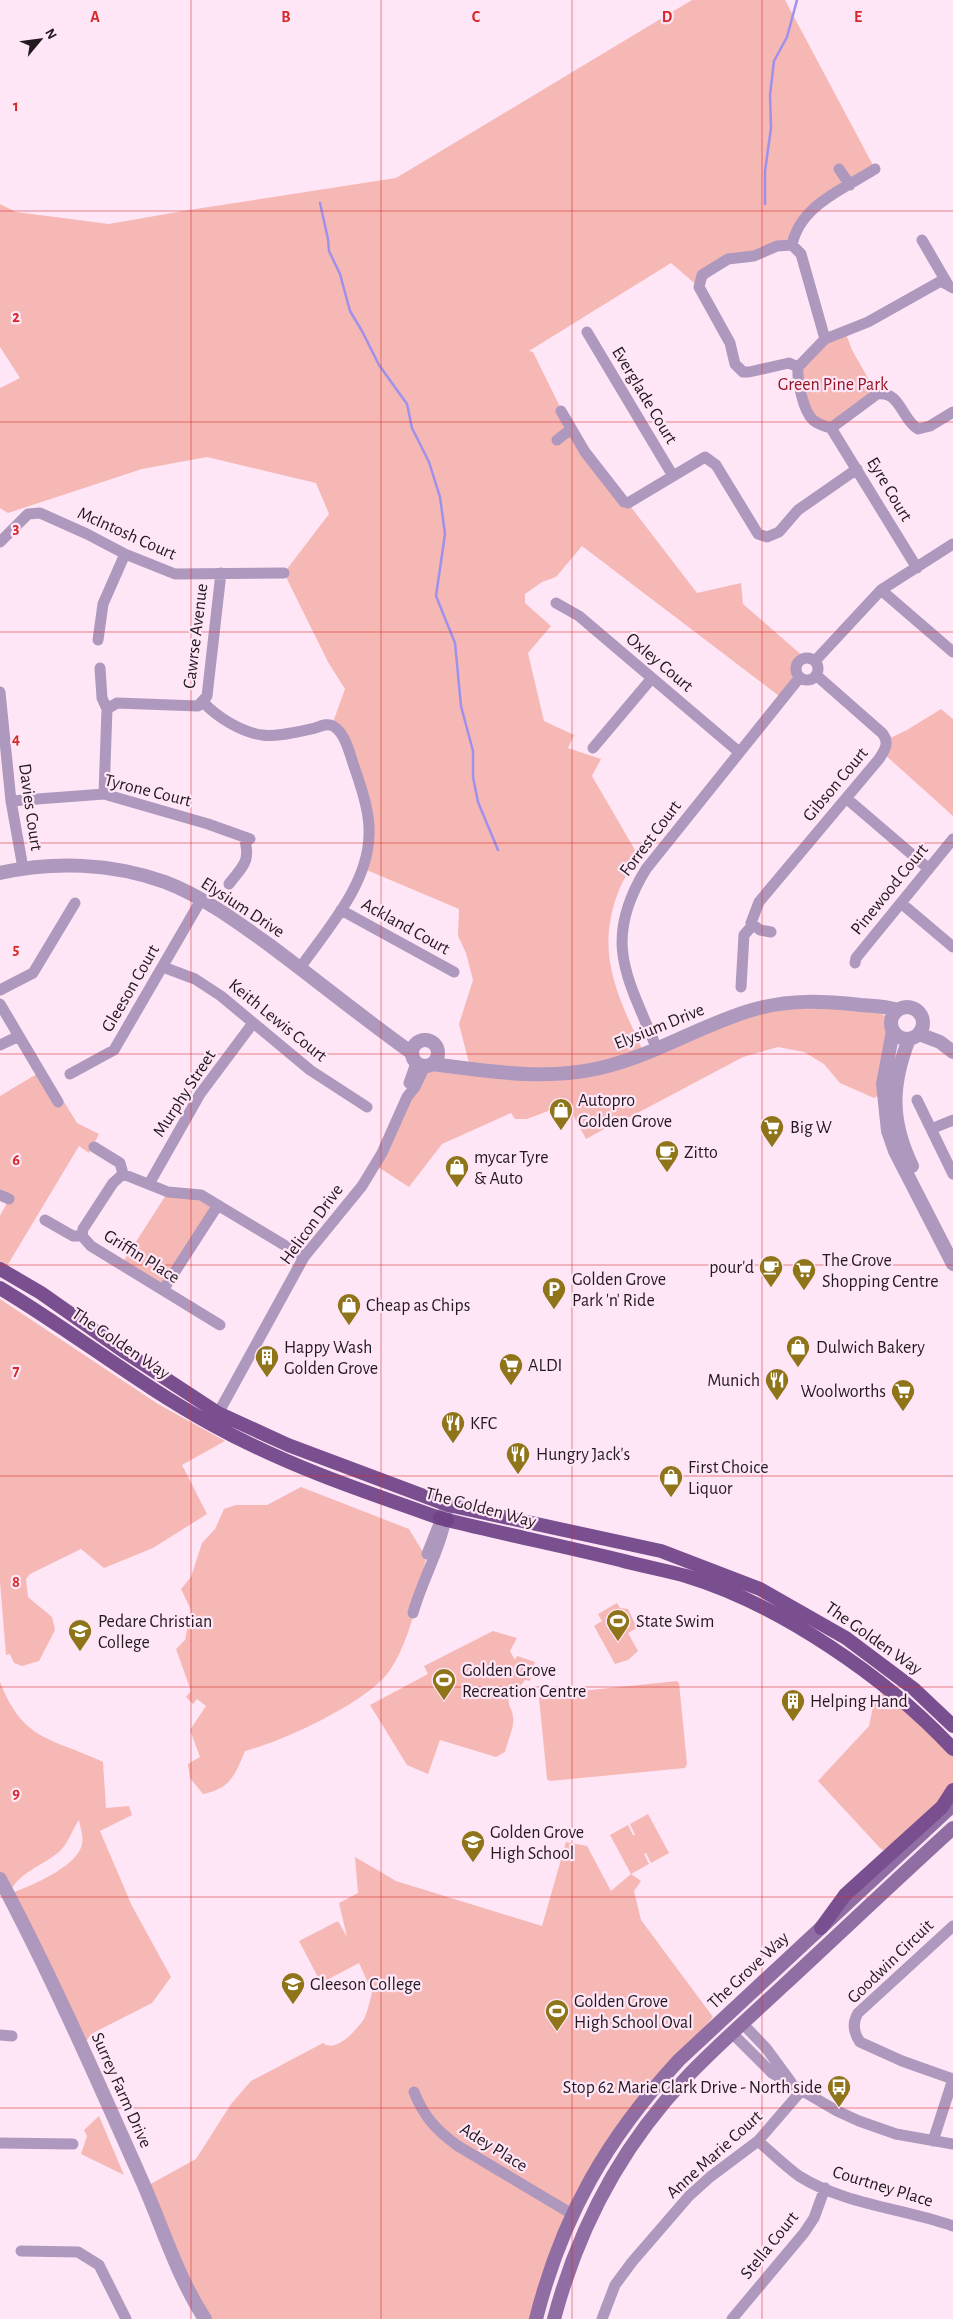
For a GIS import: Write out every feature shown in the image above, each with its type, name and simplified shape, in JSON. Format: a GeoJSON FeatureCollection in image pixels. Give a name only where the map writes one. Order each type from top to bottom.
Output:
{"type":"FeatureCollection","features":[{"type":"Feature","properties":{"kind":"main road","name":"The Golden Way"},"geometry":{"type":"LineString","coordinates":[[0,1269],[41,1293],[126,1352],[215,1419],[448,1504],[661,1551],[760,1589],[846,1638],[909,1685],[953,1726]]}},
{"type":"Feature","properties":{"kind":"main road","name":"The Golden Way"},"geometry":{"type":"LineString","coordinates":[[0,1288],[46,1315],[114,1364],[293,1464],[443,1519],[686,1576],[729,1592],[835,1651],[883,1685],[925,1721],[953,1749]]}},
{"type":"Feature","properties":{"kind":"main road"},"geometry":{"type":"LineString","coordinates":[[537,1540],[539,1525],[558,1536],[616,1551],[686,1576]]}},
{"type":"Feature","properties":{"kind":"main road"},"geometry":{"type":"LineString","coordinates":[[755,1605],[760,1589]]}},
{"type":"Feature","properties":{"kind":"main road"},"geometry":{"type":"LineString","coordinates":[[909,1685],[942,1705],[953,1715]]}},
{"type":"Feature","properties":{"kind":"main road"},"geometry":{"type":"LineString","coordinates":[[821,1928],[845,1895],[942,1806],[953,1790]]}},
{"type":"Feature","properties":{"kind":"main road","name":"The Grove Way"},"geometry":{"type":"LineString","coordinates":[[536,2319],[549,2272],[582,2192],[605,2154],[640,2106],[679,2060],[953,1806]]}},
{"type":"Feature","properties":{"kind":"main road","name":"The Grove Way"},"geometry":{"type":"LineString","coordinates":[[554,2319],[566,2276],[588,2222],[622,2158],[656,2112],[684,2080],[953,1828]]}},
{"type":"Feature","properties":{"kind":"main road"},"geometry":{"type":"LineString","coordinates":[[726,2016],[738,2029]]}},
{"type":"Feature","properties":{"kind":"main road"},"geometry":{"type":"LineString","coordinates":[[572,2214],[588,2222]]}},
{"type":"Feature","properties":{"kind":"street"},"geometry":{"type":"LineString","coordinates":[[838,169],[850,185]]}},
{"type":"Feature","properties":{"kind":"street"},"geometry":{"type":"LineString","coordinates":[[792,245],[801,222],[812,209],[875,169]]}},
{"type":"Feature","properties":{"kind":"street"},"geometry":{"type":"LineString","coordinates":[[922,240],[950,286]]}},
{"type":"Feature","properties":{"kind":"street"},"geometry":{"type":"LineString","coordinates":[[792,245],[800,254],[825,339]]}},
{"type":"Feature","properties":{"kind":"street"},"geometry":{"type":"LineString","coordinates":[[792,245],[777,246],[754,256],[728,259],[702,275],[699,287],[730,344],[735,364],[744,372],[790,363],[798,367]]}},
{"type":"Feature","properties":{"kind":"street"},"geometry":{"type":"LineString","coordinates":[[950,286],[941,280],[868,322],[825,339],[798,367],[797,376],[807,412],[820,425],[831,428],[877,394],[883,393],[894,398],[912,426],[918,429],[930,426],[953,412]]}},
{"type":"Feature","properties":{"kind":"street","name":"Everglade Court"},"geometry":{"type":"LineString","coordinates":[[587,332],[673,476]]}},
{"type":"Feature","properties":{"kind":"street"},"geometry":{"type":"LineString","coordinates":[[561,411],[594,464],[624,502],[628,503],[705,458],[716,465],[758,534],[767,537],[779,532],[798,510],[858,469]]}},
{"type":"Feature","properties":{"kind":"street","name":"Eyre Court"},"geometry":{"type":"LineString","coordinates":[[831,428],[858,469],[917,568]]}},
{"type":"Feature","properties":{"kind":"street"},"geometry":{"type":"LineString","coordinates":[[557,440],[572,430]]}},
{"type":"Feature","properties":{"kind":"street","name":"McIntosh Court"},"geometry":{"type":"LineString","coordinates":[[0,542],[28,514],[40,513],[87,534],[125,554],[175,574],[284,573]]}},
{"type":"Feature","properties":{"kind":"street"},"geometry":{"type":"LineString","coordinates":[[814,661],[881,590],[953,544]]}},
{"type":"Feature","properties":{"kind":"street"},"geometry":{"type":"LineString","coordinates":[[98,640],[103,604],[125,554]]}},
{"type":"Feature","properties":{"kind":"street","name":"Cawrse Avenue"},"geometry":{"type":"LineString","coordinates":[[203,702],[207,696],[221,573]]}},
{"type":"Feature","properties":{"kind":"street"},"geometry":{"type":"LineString","coordinates":[[881,590],[953,652]]}},
{"type":"Feature","properties":{"kind":"street","name":"Oxley Court"},"geometry":{"type":"LineString","coordinates":[[556,604],[579,616],[739,752]]}},
{"type":"Feature","properties":{"kind":"street"},"geometry":{"type":"LineString","coordinates":[[805,658],[814,661],[818,667],[816,675],[808,679],[800,677],[796,670],[798,662],[805,658]]}},
{"type":"Feature","properties":{"kind":"street"},"geometry":{"type":"LineString","coordinates":[[100,668],[102,698],[107,709],[104,794]]}},
{"type":"Feature","properties":{"kind":"street","name":"Gibson Court"},"geometry":{"type":"LineString","coordinates":[[741,987],[744,935],[752,926],[751,921],[759,902],[885,750],[886,736],[816,675]]}},
{"type":"Feature","properties":{"kind":"street","name":"Forrest Court"},"geometry":{"type":"LineString","coordinates":[[657,1049],[624,968],[622,931],[625,911],[633,890],[646,869],[800,677]]}},
{"type":"Feature","properties":{"kind":"street"},"geometry":{"type":"LineString","coordinates":[[593,748],[652,678]]}},
{"type":"Feature","properties":{"kind":"street","name":"Davies Court"},"geometry":{"type":"LineString","coordinates":[[0,692],[1,723],[22,868]]}},
{"type":"Feature","properties":{"kind":"street"},"geometry":{"type":"LineString","coordinates":[[107,709],[117,703],[198,706],[203,702],[213,713],[261,735],[313,729],[323,725],[332,725],[342,734],[362,791],[369,834],[368,853],[359,877],[341,910],[300,968]]}},
{"type":"Feature","properties":{"kind":"street","name":"Tyrone Court"},"geometry":{"type":"LineString","coordinates":[[11,802],[104,794],[247,838],[247,860],[229,884]]}},
{"type":"Feature","properties":{"kind":"street"},"geometry":{"type":"LineString","coordinates":[[846,798],[929,869]]}},
{"type":"Feature","properties":{"kind":"street","name":"Pinewood Court"},"geometry":{"type":"LineString","coordinates":[[855,963],[856,958],[953,839]]}},
{"type":"Feature","properties":{"kind":"street","name":"Elysium Drive"},"geometry":{"type":"LineString","coordinates":[[0,873],[22,868],[69,865],[105,868],[165,882],[201,900],[238,923],[384,1032],[423,1057],[470,1068],[516,1075],[566,1074],[612,1065],[657,1049],[735,1016],[762,1008],[815,1001],[861,1005],[894,1021]]}},
{"type":"Feature","properties":{"kind":"street","name":"Gleeson Court"},"geometry":{"type":"LineString","coordinates":[[70,1074],[114,1050],[164,967],[180,934],[201,900]]}},
{"type":"Feature","properties":{"kind":"street"},"geometry":{"type":"LineString","coordinates":[[901,902],[953,947]]}},
{"type":"Feature","properties":{"kind":"street"},"geometry":{"type":"LineString","coordinates":[[0,990],[33,973],[75,903]]}},
{"type":"Feature","properties":{"kind":"street","name":"Ackland Court"},"geometry":{"type":"LineString","coordinates":[[341,910],[454,972]]}},
{"type":"Feature","properties":{"kind":"street"},"geometry":{"type":"LineString","coordinates":[[752,926],[771,932]]}},
{"type":"Feature","properties":{"kind":"street","name":"Keith Lewis Court"},"geometry":{"type":"LineString","coordinates":[[164,967],[195,979],[310,1070],[367,1108]]}},
{"type":"Feature","properties":{"kind":"street"},"geometry":{"type":"LineString","coordinates":[[0,1004],[51,1085],[58,1102]]}},
{"type":"Feature","properties":{"kind":"street"},"geometry":{"type":"LineString","coordinates":[[953,1243],[905,1152],[897,1126],[896,1082],[899,1064],[917,1032],[921,1016],[917,1011],[905,1008],[894,1021],[883,1084],[888,1131],[895,1151],[953,1264]]}},
{"type":"Feature","properties":{"kind":"street"},"geometry":{"type":"LineString","coordinates":[[894,1021],[903,1038],[917,1032],[953,1042]]}},
{"type":"Feature","properties":{"kind":"street","name":"Murphy Street"},"geometry":{"type":"LineString","coordinates":[[149,1184],[200,1094],[253,1023]]}},
{"type":"Feature","properties":{"kind":"street"},"geometry":{"type":"LineString","coordinates":[[917,1032],[940,1042],[953,1052]]}},
{"type":"Feature","properties":{"kind":"street"},"geometry":{"type":"LineString","coordinates":[[0,1045],[19,1036]]}},
{"type":"Feature","properties":{"kind":"street","name":"Helicon Drive"},"geometry":{"type":"LineString","coordinates":[[215,1419],[304,1258],[339,1216],[375,1165],[407,1097],[415,1087],[423,1057]]}},
{"type":"Feature","properties":{"kind":"street"},"geometry":{"type":"LineString","coordinates":[[917,1100],[953,1174]]}},
{"type":"Feature","properties":{"kind":"street"},"geometry":{"type":"LineString","coordinates":[[931,1129],[953,1120]]}},
{"type":"Feature","properties":{"kind":"street"},"geometry":{"type":"LineString","coordinates":[[94,1147],[120,1163],[127,1175],[168,1192],[201,1195],[304,1258]]}},
{"type":"Feature","properties":{"kind":"street"},"geometry":{"type":"LineString","coordinates":[[82,1236],[83,1229],[113,1183],[127,1175]]}},
{"type":"Feature","properties":{"kind":"street"},"geometry":{"type":"LineString","coordinates":[[163,1290],[218,1205]]}},
{"type":"Feature","properties":{"kind":"street","name":"Griffin Place"},"geometry":{"type":"LineString","coordinates":[[46,1220],[73,1236],[82,1236],[85,1242],[220,1325]]}},
{"type":"Feature","properties":{"kind":"street"},"geometry":{"type":"LineString","coordinates":[[413,1613],[448,1504]]}},
{"type":"Feature","properties":{"kind":"street","name":"Surrey Farm Drive"},"geometry":{"type":"LineString","coordinates":[[0,1879],[82,2048],[145,2188],[180,2272],[205,2319]]}},
{"type":"Feature","properties":{"kind":"street","name":"Goodwin Circuit"},"geometry":{"type":"LineString","coordinates":[[933,2141],[953,2079],[902,2061],[860,2042],[854,2027],[854,2019],[858,2013],[953,1926]]}},
{"type":"Feature","properties":{"kind":"street"},"geometry":{"type":"LineString","coordinates":[[738,2029],[766,2048],[797,2087],[837,2110],[868,2125],[896,2134],[953,2144]]}},
{"type":"Feature","properties":{"kind":"street"},"geometry":{"type":"LineString","coordinates":[[0,2035],[12,2036]]}},
{"type":"Feature","properties":{"kind":"street","name":"Anne Marie Court"},"geometry":{"type":"LineString","coordinates":[[602,2319],[615,2285],[632,2262],[682,2204],[710,2177],[758,2141],[797,2087]]}},
{"type":"Feature","properties":{"kind":"street","name":"Adey Place"},"geometry":{"type":"LineString","coordinates":[[414,2092],[423,2112],[440,2133],[572,2214]]}},
{"type":"Feature","properties":{"kind":"street","name":"Courtney Place"},"geometry":{"type":"LineString","coordinates":[[758,2141],[800,2176],[825,2188],[953,2226]]}},
{"type":"Feature","properties":{"kind":"street"},"geometry":{"type":"LineString","coordinates":[[0,2143],[73,2144]]}},
{"type":"Feature","properties":{"kind":"street","name":"Stella Court"},"geometry":{"type":"LineString","coordinates":[[732,2319],[804,2234],[814,2218],[825,2188]]}},
{"type":"Feature","properties":{"kind":"street"},"geometry":{"type":"LineString","coordinates":[[21,2251],[78,2252],[99,2265],[126,2319]]}},
{"type":"Feature","properties":{"kind":"green space"},"geometry":{"type":"Polygon","coordinates":[[[692,0],[785,0],[875,169],[812,209],[787,244],[728,259],[699,287],[671,263],[529,351],[533,352],[571,429],[697,593],[741,583],[743,604],[805,658],[798,662],[797,674],[783,699],[582,546],[556,577],[542,582],[525,594],[525,603],[551,626],[528,653],[544,721],[574,735],[568,748],[601,759],[592,776],[639,857],[621,886],[612,913],[609,955],[618,993],[644,1053],[769,1006],[861,1005],[892,1019],[893,1031],[883,1093],[874,1098],[840,1083],[824,1064],[804,1052],[778,1047],[743,1057],[630,1117],[611,1121],[608,1127],[586,1139],[567,1104],[527,1119],[515,1119],[511,1113],[442,1144],[409,1187],[375,1165],[425,1066],[470,1067],[459,1024],[473,980],[466,953],[458,936],[459,909],[362,868],[369,834],[351,759],[332,725],[345,689],[328,662],[284,573],[329,514],[316,483],[207,457],[142,469],[8,513],[0,508],[0,388],[20,378],[0,347],[0,204],[16,212],[109,224],[396,178],[692,0]]]}},
{"type":"Feature","properties":{"kind":"green space","name":"Green Pine Park"},"geometry":{"type":"Polygon","coordinates":[[[845,331],[852,350],[877,394],[831,428],[812,419],[798,367],[815,349],[845,331]]]}},
{"type":"Feature","properties":{"kind":"green space"},"geometry":{"type":"Polygon","coordinates":[[[941,709],[953,719],[953,816],[883,753],[886,740],[907,730],[941,709]]]}},
{"type":"Feature","properties":{"kind":"green space"},"geometry":{"type":"Polygon","coordinates":[[[40,1072],[53,1084],[77,1123],[99,1134],[89,1153],[79,1146],[4,1271],[0,1269],[0,1216],[9,1199],[0,1194],[0,1096],[40,1072]]]}},
{"type":"Feature","properties":{"kind":"green space"},"geometry":{"type":"Polygon","coordinates":[[[168,1192],[218,1205],[163,1290],[121,1265],[168,1192]]]}},
{"type":"Feature","properties":{"kind":"green space"},"geometry":{"type":"Polygon","coordinates":[[[0,1299],[158,1404],[225,1441],[182,1465],[207,1514],[153,1548],[104,1568],[81,1549],[30,1574],[26,1579],[28,1597],[52,1617],[55,1630],[39,1661],[22,1666],[14,1663],[10,1654],[6,1655],[0,1582],[0,1299]]]}},
{"type":"Feature","properties":{"kind":"green space"},"geometry":{"type":"Polygon","coordinates":[[[301,1487],[409,1529],[426,1557],[409,1631],[397,1658],[380,1682],[345,1707],[324,1719],[280,1739],[245,1751],[238,1767],[226,1785],[220,1789],[203,1794],[190,1778],[188,1764],[200,1757],[190,1730],[206,1706],[197,1699],[193,1704],[186,1697],[191,1691],[176,1649],[185,1640],[191,1610],[181,1589],[191,1577],[202,1543],[215,1529],[224,1509],[236,1505],[267,1505],[301,1487]]]}},
{"type":"Feature","properties":{"kind":"green space","name":"State Swim"},"geometry":{"type":"Polygon","coordinates":[[[617,1603],[620,1608],[628,1609],[637,1628],[628,1633],[638,1651],[628,1660],[615,1664],[594,1626],[602,1621],[598,1614],[617,1603]]]}},
{"type":"Feature","properties":{"kind":"green space","name":"Golden Grove Recreation Centre"},"geometry":{"type":"Polygon","coordinates":[[[493,1631],[517,1638],[510,1651],[515,1660],[517,1656],[535,1662],[530,1681],[525,1680],[509,1697],[513,1721],[505,1752],[496,1757],[440,1740],[428,1774],[407,1765],[370,1705],[428,1674],[424,1666],[493,1631]]]}},
{"type":"Feature","properties":{"kind":"green space"},"geometry":{"type":"Polygon","coordinates":[[[677,1681],[679,1683],[687,1764],[685,1768],[550,1781],[547,1779],[539,1698],[542,1695],[677,1681]]]}},
{"type":"Feature","properties":{"kind":"green space"},"geometry":{"type":"Polygon","coordinates":[[[0,1682],[9,1702],[19,1716],[41,1736],[103,1762],[106,1808],[129,1806],[132,1815],[100,1831],[132,1906],[171,1977],[152,2003],[95,2032],[89,2037],[82,2048],[0,1879],[0,1682]],[[79,1820],[60,1851],[18,1880],[9,1894],[51,1875],[72,1861],[82,1844],[79,1820]]]}},
{"type":"Feature","properties":{"kind":"green space"},"geometry":{"type":"Polygon","coordinates":[[[883,1685],[953,1749],[953,1788],[896,1858],[880,1848],[818,1781],[869,1726],[873,1706],[883,1685]]]}},
{"type":"Feature","properties":{"kind":"green space"},"geometry":{"type":"Polygon","coordinates":[[[648,1814],[669,1853],[651,1863],[646,1853],[644,1854],[649,1864],[631,1874],[610,1835],[628,1825],[633,1835],[635,1835],[630,1824],[648,1814]]]}},
{"type":"Feature","properties":{"kind":"green space"},"geometry":{"type":"Polygon","coordinates":[[[566,1842],[587,1846],[611,1891],[631,1874],[641,1881],[634,1891],[641,1920],[713,2017],[616,2137],[582,2192],[536,2319],[205,2319],[145,2187],[196,2159],[231,2104],[251,2081],[323,2043],[328,2046],[340,2043],[364,2019],[372,1992],[359,1963],[321,1983],[299,1941],[338,1921],[347,1937],[339,1903],[358,1893],[355,1857],[396,1881],[542,1926],[566,1842]]]}},
{"type":"Feature","properties":{"kind":"green space"},"geometry":{"type":"Polygon","coordinates":[[[99,2116],[124,2175],[81,2154],[87,2136],[84,2130],[99,2116]]]}},
{"type":"Feature","properties":{"kind":"waterway"},"geometry":{"type":"LineString","coordinates":[[765,204],[765,171],[771,128],[770,95],[774,61],[787,37],[797,0]]}},
{"type":"Feature","properties":{"kind":"waterway"},"geometry":{"type":"LineString","coordinates":[[320,203],[329,251],[340,274],[350,311],[379,365],[407,404],[412,428],[429,462],[440,497],[445,534],[436,596],[455,643],[461,706],[473,751],[473,777],[478,802],[498,850]]}},
{"type":"Feature","properties":{"kind":"place","name":"Autopro Golden Grove"},"geometry":{"type":"Point","coordinates":[561,1131]}},
{"type":"Feature","properties":{"kind":"place","name":"Big W"},"geometry":{"type":"Point","coordinates":[772,1148]}},
{"type":"Feature","properties":{"kind":"place","name":"Zitto"},"geometry":{"type":"Point","coordinates":[667,1173]}},
{"type":"Feature","properties":{"kind":"place","name":"mycar Tyre & Auto"},"geometry":{"type":"Point","coordinates":[457,1188]}},
{"type":"Feature","properties":{"kind":"place","name":"pour'd"},"geometry":{"type":"Point","coordinates":[771,1288]}},
{"type":"Feature","properties":{"kind":"place","name":"The Grove Shopping Centre"},"geometry":{"type":"Point","coordinates":[804,1291]}},
{"type":"Feature","properties":{"kind":"place","name":"Golden Grove Park 'n' Ride"},"geometry":{"type":"Point","coordinates":[554,1310]}},
{"type":"Feature","properties":{"kind":"place","name":"Cheap as Chips"},"geometry":{"type":"Point","coordinates":[349,1326]}},
{"type":"Feature","properties":{"kind":"place","name":"Dulwich Bakery"},"geometry":{"type":"Point","coordinates":[798,1368]}},
{"type":"Feature","properties":{"kind":"place","name":"Happy Wash Golden Grove"},"geometry":{"type":"Point","coordinates":[267,1378]}},
{"type":"Feature","properties":{"kind":"place","name":"ALDI"},"geometry":{"type":"Point","coordinates":[511,1386]}},
{"type":"Feature","properties":{"kind":"place","name":"Munich"},"geometry":{"type":"Point","coordinates":[777,1401]}},
{"type":"Feature","properties":{"kind":"place","name":"Woolworths"},"geometry":{"type":"Point","coordinates":[903,1412]}},
{"type":"Feature","properties":{"kind":"place","name":"KFC"},"geometry":{"type":"Point","coordinates":[453,1444]}},
{"type":"Feature","properties":{"kind":"place","name":"Hungry Jack's"},"geometry":{"type":"Point","coordinates":[518,1475]}},
{"type":"Feature","properties":{"kind":"place","name":"First Choice Liquor"},"geometry":{"type":"Point","coordinates":[671,1498]}},
{"type":"Feature","properties":{"kind":"place","name":"State Swim"},"geometry":{"type":"Point","coordinates":[618,1642]}},
{"type":"Feature","properties":{"kind":"place","name":"Pedare Christian College"},"geometry":{"type":"Point","coordinates":[80,1652]}},
{"type":"Feature","properties":{"kind":"place","name":"Golden Grove Recreation Centre"},"geometry":{"type":"Point","coordinates":[444,1701]}},
{"type":"Feature","properties":{"kind":"place","name":"Helping Hand"},"geometry":{"type":"Point","coordinates":[793,1722]}},
{"type":"Feature","properties":{"kind":"place","name":"Golden Grove High School"},"geometry":{"type":"Point","coordinates":[473,1863]}},
{"type":"Feature","properties":{"kind":"place","name":"Gleeson College"},"geometry":{"type":"Point","coordinates":[293,2005]}},
{"type":"Feature","properties":{"kind":"place","name":"Golden Grove High School Oval"},"geometry":{"type":"Point","coordinates":[557,2032]}},
{"type":"Feature","properties":{"kind":"place","name":"Stop 62 Marie Clark Drive - North side"},"geometry":{"type":"Point","coordinates":[839,2108]}}]}
